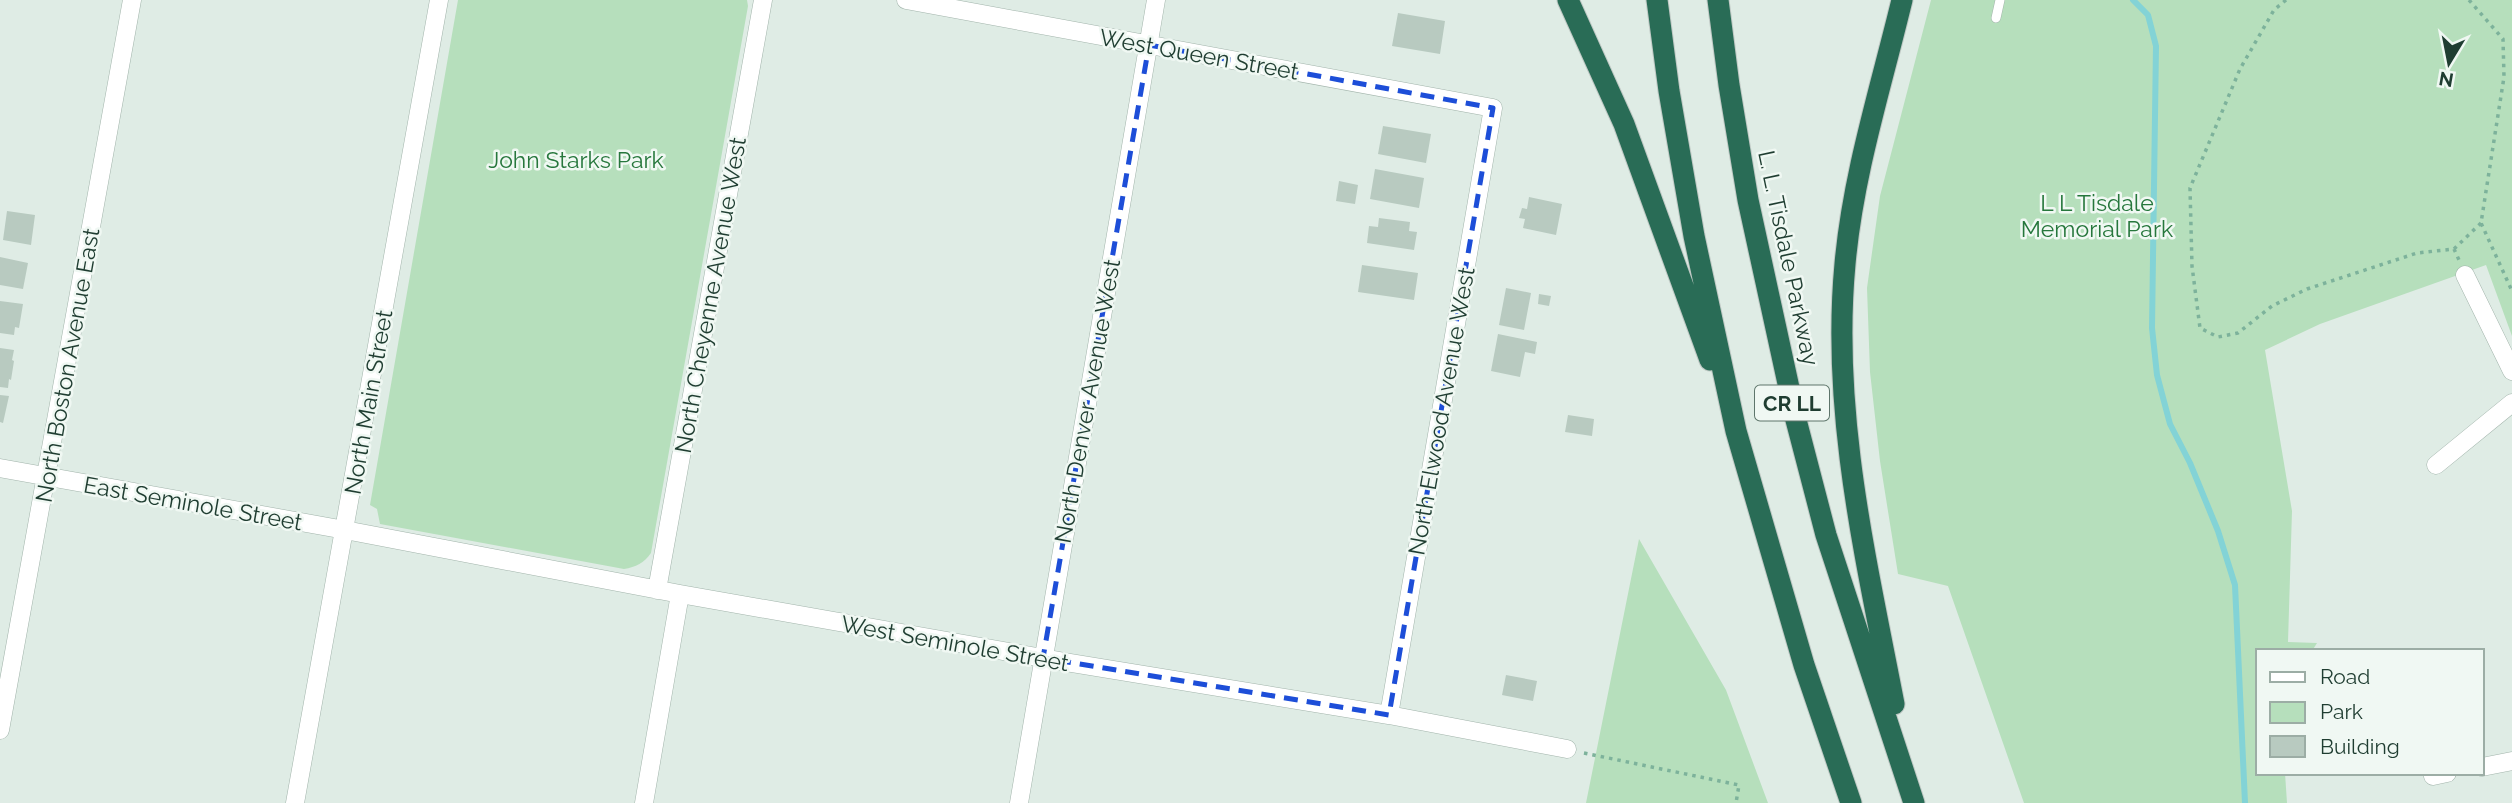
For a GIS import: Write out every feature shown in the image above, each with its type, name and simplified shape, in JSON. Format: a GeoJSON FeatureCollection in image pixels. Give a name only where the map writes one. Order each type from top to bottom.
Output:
{"type":"FeatureCollection","features":[{"type":"Feature","properties":{"kind":"highway"},"geometry":{"type":"LineString","coordinates":[[1568,0],[1624,124],[1736,431]]}},
{"type":"Feature","properties":{"kind":"highway","name":"CR LL"},"geometry":{"type":"LineString","coordinates":[[1657,0],[1669,91],[1694,236],[1736,431],[1801,652],[1851,803]]}},
{"type":"Feature","properties":{"kind":"highway","name":"L. L. Tisdale Parkway"},"geometry":{"type":"LineString","coordinates":[[1718,0],[1728,85],[1748,200],[1796,420],[1826,535],[1913,799]]}},
{"type":"Feature","properties":{"kind":"highway"},"geometry":{"type":"LineString","coordinates":[[1902,0],[1852,213],[1845,263],[1843,370],[1848,451],[1858,514],[1913,799]]}},
{"type":"Feature","properties":{"kind":"street","name":"North Boston Avenue East"},"geometry":{"type":"LineString","coordinates":[[0,730],[132,0]]}},
{"type":"Feature","properties":{"kind":"street","name":"North Main Street"},"geometry":{"type":"LineString","coordinates":[[295,803],[439,0]]}},
{"type":"Feature","properties":{"kind":"street","name":"North Cheyenne Avenue West"},"geometry":{"type":"LineString","coordinates":[[657,590],[762,0]]}},
{"type":"Feature","properties":{"kind":"street","name":"West Queen Street"},"geometry":{"type":"LineString","coordinates":[[906,0],[1493,108]]}},
{"type":"Feature","properties":{"kind":"street","name":"North Denver Avenue West"},"geometry":{"type":"LineString","coordinates":[[1019,803],[1156,0]]}},
{"type":"Feature","properties":{"kind":"street","name":"North Elwood Avenue West"},"geometry":{"type":"LineString","coordinates":[[1389,715],[1493,108]]}},
{"type":"Feature","properties":{"kind":"street"},"geometry":{"type":"LineString","coordinates":[[2465,275],[2512,371]]}},
{"type":"Feature","properties":{"kind":"street"},"geometry":{"type":"LineString","coordinates":[[2435,464],[2512,403]]}},
{"type":"Feature","properties":{"kind":"street","name":"East Seminole Street"},"geometry":{"type":"LineString","coordinates":[[0,468],[345,530]]}},
{"type":"Feature","properties":{"kind":"street","name":"West Seminole Street"},"geometry":{"type":"LineString","coordinates":[[345,530],[657,590],[1389,715],[1567,749]]}},
{"type":"Feature","properties":{"kind":"street"},"geometry":{"type":"LineString","coordinates":[[643,803],[680,594]]}},
{"type":"Feature","properties":{"kind":"street"},"geometry":{"type":"LineString","coordinates":[[2484,767],[2512,761]]}},
{"type":"Feature","properties":{"kind":"lane"},"geometry":{"type":"LineString","coordinates":[[1996,18],[2000,0]]}},
{"type":"Feature","properties":{"kind":"path"},"geometry":{"type":"LineString","coordinates":[[2286,0],[2274,10],[2239,69],[2190,188],[2192,266],[2200,328],[2218,337],[2238,334],[2272,306],[2307,289],[2417,253],[2454,249],[2481,223]]}},
{"type":"Feature","properties":{"kind":"path"},"geometry":{"type":"LineString","coordinates":[[2469,0],[2503,40],[2504,77],[2481,223],[2512,291]]}},
{"type":"Feature","properties":{"kind":"path"},"geometry":{"type":"LineString","coordinates":[[2454,249],[2465,275]]}},
{"type":"Feature","properties":{"kind":"path"},"geometry":{"type":"LineString","coordinates":[[1567,749],[1739,785],[1736,803]]}},
{"type":"Feature","properties":{"kind":"highlighted area"},"geometry":{"type":"Polygon","coordinates":[[[1149,45],[1493,108],[1389,715],[1043,658],[1149,45]]]}},
{"type":"Feature","properties":{"kind":"green space","name":"John Starks Park"},"geometry":{"type":"Polygon","coordinates":[[[458,0],[747,0],[651,553],[643,562],[632,567],[624,569],[380,524],[377,509],[370,505],[458,0]]]}},
{"type":"Feature","properties":{"kind":"green space","name":"L L Tisdale Memorial Park"},"geometry":{"type":"Polygon","coordinates":[[[1931,0],[2512,0],[2512,336],[2486,265],[2320,324],[2265,350],[2292,511],[2288,642],[2317,643],[2313,649],[2256,649],[2256,775],[2285,775],[2287,803],[2024,803],[1948,586],[1898,574],[1880,461],[1870,372],[1867,288],[1880,196],[1931,0]]]}},
{"type":"Feature","properties":{"kind":"green space"},"geometry":{"type":"Polygon","coordinates":[[[1639,539],[1726,690],[1768,803],[1586,803],[1639,539]]]}},
{"type":"Feature","properties":{"kind":"building"},"geometry":{"type":"Polygon","coordinates":[[[1398,13],[1445,21],[1440,54],[1392,46],[1398,13]]]}},
{"type":"Feature","properties":{"kind":"building"},"geometry":{"type":"Polygon","coordinates":[[[1383,126],[1431,134],[1426,163],[1378,154],[1383,126]]]}},
{"type":"Feature","properties":{"kind":"building"},"geometry":{"type":"Polygon","coordinates":[[[1375,169],[1424,178],[1419,208],[1370,199],[1375,169]]]}},
{"type":"Feature","properties":{"kind":"building"},"geometry":{"type":"Polygon","coordinates":[[[1339,181],[1358,185],[1355,204],[1336,201],[1339,181]]]}},
{"type":"Feature","properties":{"kind":"building"},"geometry":{"type":"Polygon","coordinates":[[[1529,197],[1562,204],[1556,235],[1523,228],[1525,219],[1519,218],[1522,208],[1527,209],[1529,197]]]}},
{"type":"Feature","properties":{"kind":"building"},"geometry":{"type":"Polygon","coordinates":[[[7,211],[35,215],[31,245],[3,240],[7,211]]]}},
{"type":"Feature","properties":{"kind":"building"},"geometry":{"type":"Polygon","coordinates":[[[1379,218],[1410,222],[1409,231],[1417,232],[1414,250],[1367,243],[1369,226],[1378,227],[1379,218]]]}},
{"type":"Feature","properties":{"kind":"building"},"geometry":{"type":"Polygon","coordinates":[[[0,257],[28,263],[23,289],[0,285],[0,257]]]}},
{"type":"Feature","properties":{"kind":"building"},"geometry":{"type":"Polygon","coordinates":[[[1362,265],[1418,273],[1414,300],[1358,292],[1362,265]]]}},
{"type":"Feature","properties":{"kind":"building"},"geometry":{"type":"Polygon","coordinates":[[[1506,288],[1531,293],[1524,330],[1499,325],[1506,288]]]}},
{"type":"Feature","properties":{"kind":"building"},"geometry":{"type":"Polygon","coordinates":[[[1539,294],[1551,296],[1549,306],[1538,304],[1539,294]]]}},
{"type":"Feature","properties":{"kind":"building"},"geometry":{"type":"Polygon","coordinates":[[[0,301],[23,304],[19,328],[15,327],[14,335],[0,333],[0,301]]]}},
{"type":"Feature","properties":{"kind":"building"},"geometry":{"type":"Polygon","coordinates":[[[1498,334],[1537,342],[1535,354],[1525,352],[1520,377],[1491,371],[1498,334]]]}},
{"type":"Feature","properties":{"kind":"building"},"geometry":{"type":"Polygon","coordinates":[[[0,348],[14,350],[8,388],[0,387],[0,348]]]}},
{"type":"Feature","properties":{"kind":"building"},"geometry":{"type":"Polygon","coordinates":[[[0,395],[9,396],[3,423],[0,422],[0,395]]]}},
{"type":"Feature","properties":{"kind":"building"},"geometry":{"type":"Polygon","coordinates":[[[1568,415],[1594,419],[1592,436],[1565,432],[1568,415]]]}},
{"type":"Feature","properties":{"kind":"building"},"geometry":{"type":"Polygon","coordinates":[[[1506,675],[1537,681],[1533,701],[1502,695],[1506,675]]]}},
{"type":"Feature","properties":{"kind":"waterway"},"geometry":{"type":"LineString","coordinates":[[2133,0],[2148,15],[2156,46],[2152,328],[2157,375],[2170,424],[2190,463],[2218,531],[2235,585],[2245,803]]}}]}
